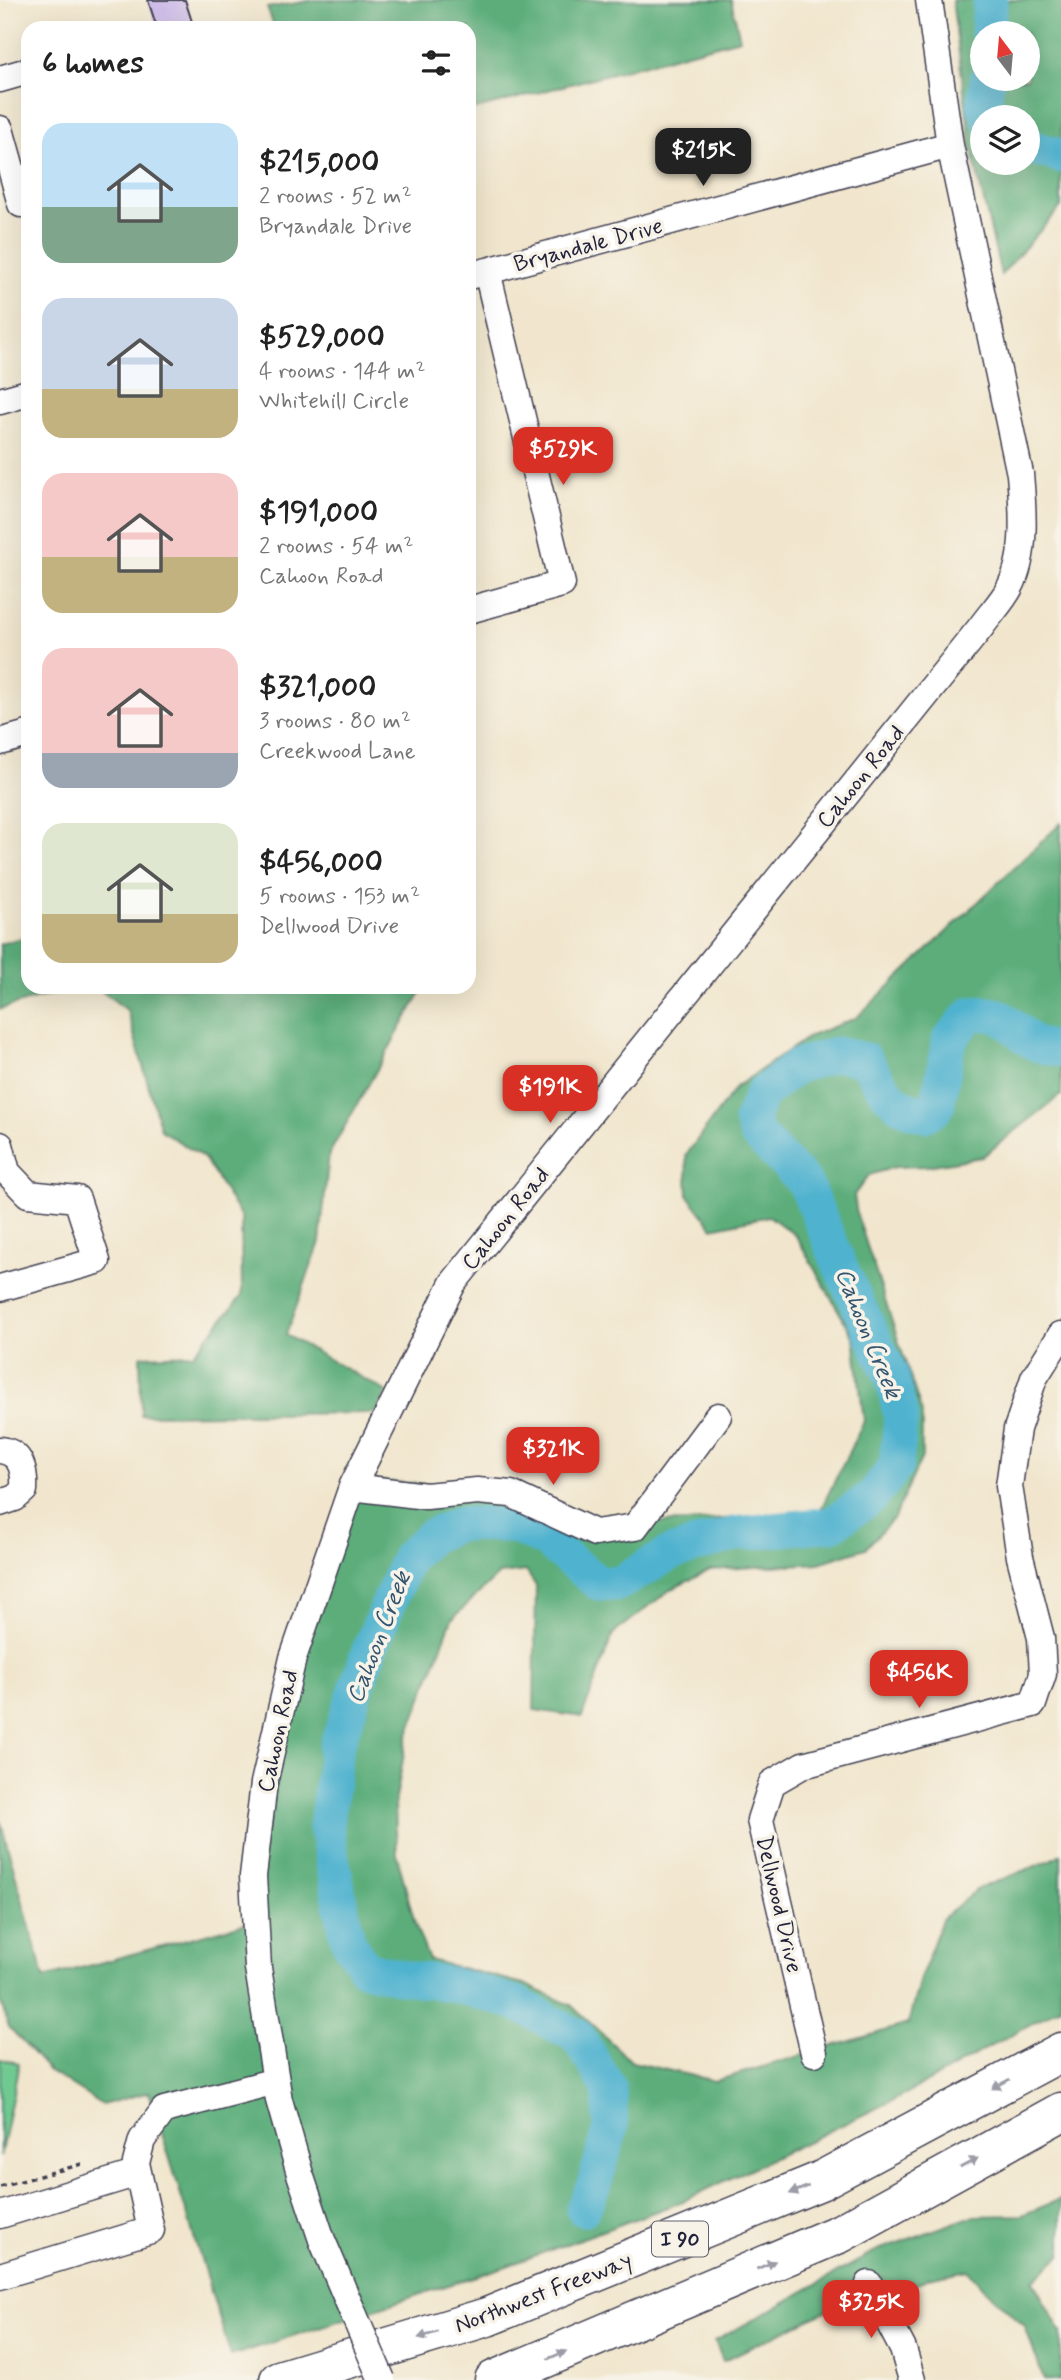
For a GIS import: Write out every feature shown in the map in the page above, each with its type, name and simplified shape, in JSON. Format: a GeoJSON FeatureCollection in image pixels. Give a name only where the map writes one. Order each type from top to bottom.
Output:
{"type":"FeatureCollection","features":[{"type":"Feature","properties":{"kind":"highway","name":"Northwest Freeway"},"geometry":{"type":"LineString","coordinates":[[279,2380],[487,2317],[820,2181],[1061,2052]]}},
{"type":"Feature","properties":{"kind":"highway","name":"I 90"},"geometry":{"type":"LineString","coordinates":[[494,2380],[841,2233],[1061,2112]]}},
{"type":"Feature","properties":{"kind":"street","name":"Cahoon Road"},"geometry":{"type":"LineString","coordinates":[[382,2380],[322,2240],[279,2100],[258,1968],[253,1876],[264,1783],[293,1658],[352,1487],[453,1283],[941,678],[1011,586],[1019,558],[1024,515],[1020,474],[950,145],[929,0]]}},
{"type":"Feature","properties":{"kind":"street"},"geometry":{"type":"LineString","coordinates":[[0,79],[21,73]]}},
{"type":"Feature","properties":{"kind":"street"},"geometry":{"type":"LineString","coordinates":[[0,129],[20,204]]}},
{"type":"Feature","properties":{"kind":"street","name":"Bryandale Drive"},"geometry":{"type":"LineString","coordinates":[[478,273],[950,145]]}},
{"type":"Feature","properties":{"kind":"street"},"geometry":{"type":"LineString","coordinates":[[476,608],[562,584],[478,273]]}},
{"type":"Feature","properties":{"kind":"street"},"geometry":{"type":"LineString","coordinates":[[0,401],[21,395]]}},
{"type":"Feature","properties":{"kind":"street"},"geometry":{"type":"LineString","coordinates":[[0,742],[21,736]]}},
{"type":"Feature","properties":{"kind":"street"},"geometry":{"type":"LineString","coordinates":[[0,1145],[7,1172],[28,1194],[77,1199],[97,1261],[0,1288]]}},
{"type":"Feature","properties":{"kind":"street","name":"Dellwood Drive"},"geometry":{"type":"LineString","coordinates":[[814,2053],[760,1820],[772,1783],[803,1765],[1033,1704],[1043,1674],[1041,1639],[1020,1557],[1009,1486],[1017,1429],[1034,1378],[1061,1335]]}},
{"type":"Feature","properties":{"kind":"street"},"geometry":{"type":"LineString","coordinates":[[352,1487],[426,1496],[477,1491],[511,1494],[595,1533],[635,1527],[718,1416]]}},
{"type":"Feature","properties":{"kind":"street"},"geometry":{"type":"LineString","coordinates":[[0,1450],[14,1454],[21,1462],[25,1476],[24,1490],[15,1498],[0,1503]]}},
{"type":"Feature","properties":{"kind":"street"},"geometry":{"type":"LineString","coordinates":[[0,2276],[151,2230],[136,2163],[142,2140],[164,2110],[276,2081]]}},
{"type":"Feature","properties":{"kind":"street"},"geometry":{"type":"LineString","coordinates":[[0,2215],[138,2173]]}},
{"type":"Feature","properties":{"kind":"street"},"geometry":{"type":"LineString","coordinates":[[869,2284],[903,2349],[912,2380]]}},
{"type":"Feature","properties":{"kind":"path"},"geometry":{"type":"LineString","coordinates":[[0,2187],[95,2161]]}},
{"type":"Feature","properties":{"kind":"green space"},"geometry":{"type":"Polygon","coordinates":[[[315,0],[731,0],[740,39],[476,109],[476,21],[272,21],[267,8],[315,0]]]}},
{"type":"Feature","properties":{"kind":"green space"},"geometry":{"type":"Polygon","coordinates":[[[952,0],[1061,0],[1061,207],[1001,275],[978,175],[1040,175],[1040,105],[970,105],[970,138],[952,0]]]}},
{"type":"Feature","properties":{"kind":"green space"},"geometry":{"type":"Polygon","coordinates":[[[1061,823],[1061,1095],[982,1157],[927,1166],[895,1167],[869,1175],[854,1195],[857,1215],[922,1413],[922,1457],[894,1518],[866,1548],[819,1563],[710,1570],[670,1590],[613,1634],[582,1717],[534,1710],[536,1586],[526,1571],[499,1574],[452,1619],[407,1737],[395,1804],[397,1855],[415,1924],[429,1960],[524,1984],[571,2005],[632,2062],[715,2081],[908,2024],[920,1979],[942,1919],[977,1889],[1061,1854],[1061,2007],[898,2098],[681,2202],[504,2267],[231,2356],[149,2092],[102,2105],[50,2072],[9,2027],[0,2000],[0,1819],[44,1978],[246,1923],[248,1853],[348,1479],[435,1485],[595,1524],[687,1522],[820,1511],[864,1421],[854,1338],[796,1236],[769,1216],[713,1228],[688,1196],[686,1155],[736,1087],[810,1036],[856,1018],[1061,823]]]}},
{"type":"Feature","properties":{"kind":"green space"},"geometry":{"type":"Polygon","coordinates":[[[21,938],[21,994],[52,994],[0,1009],[0,944],[21,938]]]}},
{"type":"Feature","properties":{"kind":"green space"},"geometry":{"type":"Polygon","coordinates":[[[105,994],[420,994],[329,1154],[320,1242],[286,1335],[387,1392],[376,1413],[141,1415],[140,1356],[193,1354],[242,1296],[241,1217],[204,1158],[161,1130],[127,1010],[105,994]]]}},
{"type":"Feature","properties":{"kind":"green space"},"geometry":{"type":"Polygon","coordinates":[[[0,2059],[19,2063],[0,2157],[0,2059]]]}},
{"type":"Feature","properties":{"kind":"green space"},"geometry":{"type":"Polygon","coordinates":[[[1061,2199],[1061,2254],[1033,2281],[1061,2332],[1061,2380],[1044,2380],[1025,2326],[985,2290],[968,2270],[928,2278],[901,2293],[846,2301],[723,2361],[715,2341],[878,2250],[973,2216],[1022,2215],[1061,2199]]]}},
{"type":"Feature","properties":{"kind":"building"},"geometry":{"type":"Polygon","coordinates":[[[148,0],[185,0],[192,21],[155,21],[148,0]]]}},
{"type":"Feature","properties":{"kind":"waterway","name":"Cahoon Creek"},"geometry":{"type":"LineString","coordinates":[[989,21],[990,0]]}},
{"type":"Feature","properties":{"kind":"waterway","name":"Cahoon Creek"},"geometry":{"type":"LineString","coordinates":[[984,105],[986,91]]}},
{"type":"Feature","properties":{"kind":"waterway","name":"Cahoon Creek"},"geometry":{"type":"LineString","coordinates":[[1040,150],[1061,156]]}},
{"type":"Feature","properties":{"kind":"waterway","name":"Cahoon Creek"},"geometry":{"type":"LineString","coordinates":[[583,2209],[594,2185],[611,2128],[609,2088],[577,2036],[516,2003],[450,1984],[365,1968],[348,1941],[326,1827],[336,1748],[370,1648],[408,1557],[431,1536],[459,1524],[511,1525],[545,1540],[598,1583],[618,1584],[671,1553],[735,1534],[832,1524],[872,1497],[896,1466],[901,1417],[892,1377],[805,1183],[757,1135],[751,1120],[761,1095],[795,1067],[836,1054],[865,1060],[889,1095],[904,1107],[925,1115],[937,1107],[949,1040],[971,1014],[992,1014],[1006,1021],[1034,1043],[1061,1050]]}}]}
